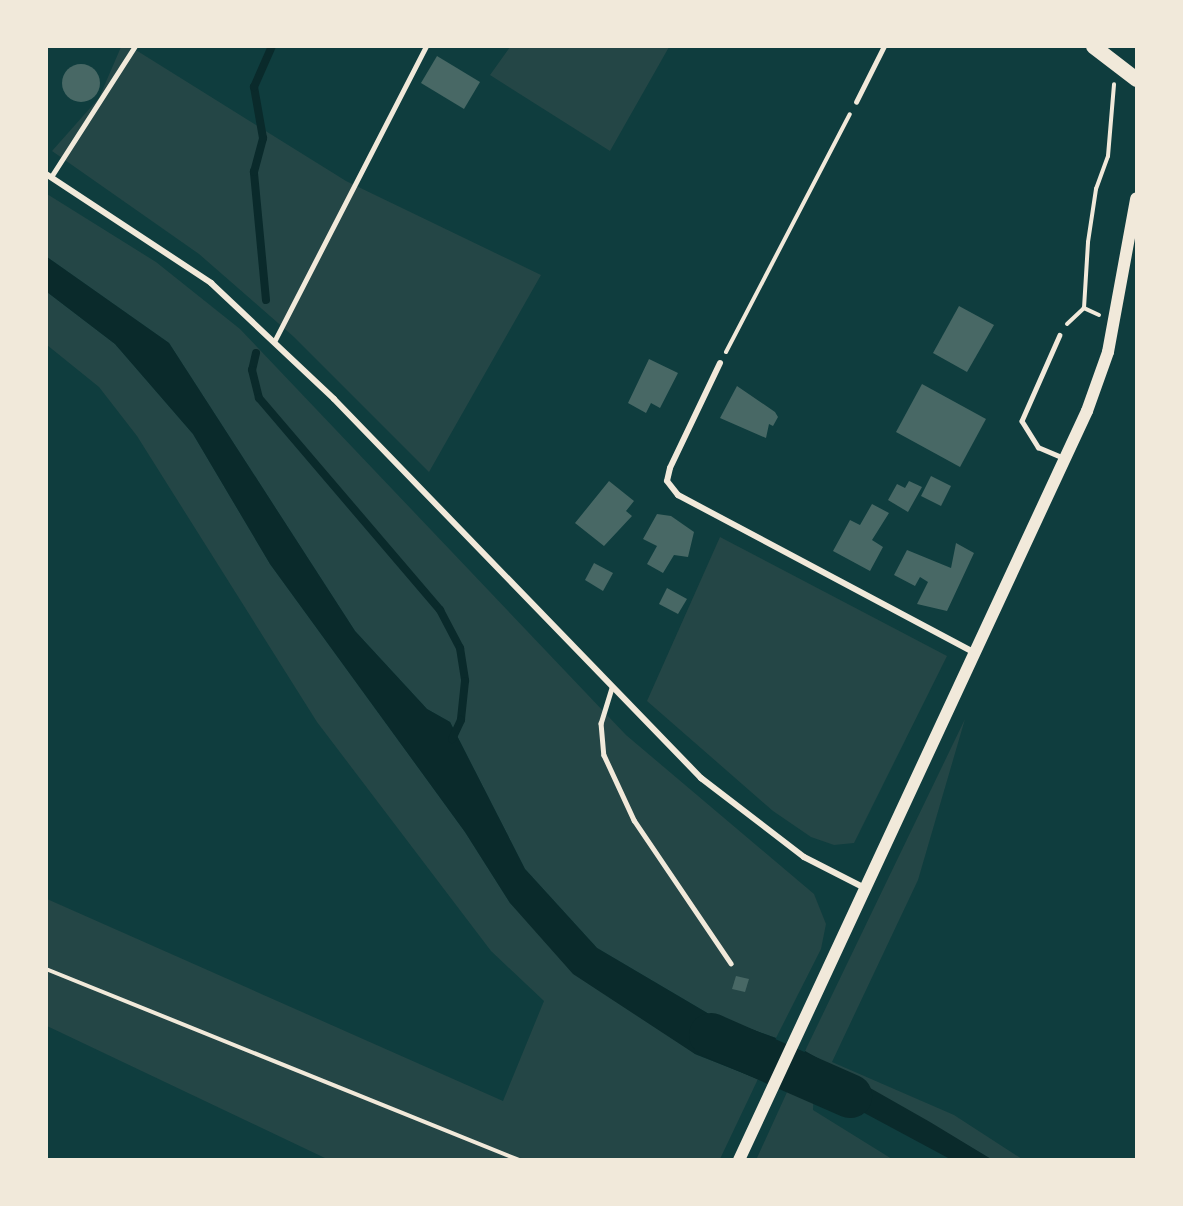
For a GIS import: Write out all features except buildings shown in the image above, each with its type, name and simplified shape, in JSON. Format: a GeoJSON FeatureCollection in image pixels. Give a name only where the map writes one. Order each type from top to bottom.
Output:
{"type":"FeatureCollection","features":[{"type":"Feature","properties":{"kind":"main road"},"geometry":{"type":"LineString","coordinates":[[1094,46],[1130,74]]}},
{"type":"Feature","properties":{"kind":"main road"},"geometry":{"type":"LineString","coordinates":[[739,1160],[863,887],[975,653],[1101,378],[1137,199]]}},
{"type":"Feature","properties":{"kind":"street"},"geometry":{"type":"LineString","coordinates":[[49,176],[211,283],[275,340],[701,778],[754,823],[804,857],[863,887]]}},
{"type":"Feature","properties":{"kind":"street"},"geometry":{"type":"LineString","coordinates":[[720,363],[670,468],[667,481],[678,495],[975,653]]}},
{"type":"Feature","properties":{"kind":"lane"},"geometry":{"type":"LineString","coordinates":[[49,176],[135,46]]}},
{"type":"Feature","properties":{"kind":"lane"},"geometry":{"type":"LineString","coordinates":[[275,340],[426,46]]}},
{"type":"Feature","properties":{"kind":"lane"},"geometry":{"type":"LineString","coordinates":[[856,102],[884,46]]}},
{"type":"Feature","properties":{"kind":"lane"},"geometry":{"type":"LineString","coordinates":[[1060,335],[1022,421],[1038,447],[1065,459]]}},
{"type":"Feature","properties":{"kind":"lane"},"geometry":{"type":"LineString","coordinates":[[612,688],[601,723],[604,755],[634,820],[731,963]]}},
{"type":"Feature","properties":{"kind":"path"},"geometry":{"type":"LineString","coordinates":[[1060,335],[1084,308],[1096,189],[1108,156],[1110,90],[1130,74]]}},
{"type":"Feature","properties":{"kind":"path"},"geometry":{"type":"LineString","coordinates":[[720,363],[856,102]]}},
{"type":"Feature","properties":{"kind":"path"},"geometry":{"type":"LineString","coordinates":[[1084,308],[1113,321]]}},
{"type":"Feature","properties":{"kind":"path"},"geometry":{"type":"LineString","coordinates":[[46,969],[519,1160]]}},
{"type":"Feature","properties":{"kind":"shaded area"},"geometry":{"type":"Polygon","coordinates":[[[121,47],[131,47],[346,181],[541,275],[429,472],[294,337],[199,254],[52,151],[99,98],[121,47]]]}},
{"type":"Feature","properties":{"kind":"shaded area"},"geometry":{"type":"Polygon","coordinates":[[[510,47],[669,47],[610,151],[490,75],[510,47]]]}},
{"type":"Feature","properties":{"kind":"shaded area"},"geometry":{"type":"Polygon","coordinates":[[[47,194],[156,262],[240,329],[626,735],[814,894],[826,924],[821,949],[776,1038],[709,1014],[597,948],[525,869],[450,722],[427,709],[355,631],[169,343],[47,257],[47,194]]]}},
{"type":"Feature","properties":{"kind":"shaded area"},"geometry":{"type":"Polygon","coordinates":[[[47,257],[169,343],[355,631],[427,709],[450,722],[525,869],[597,948],[709,1014],[776,1038],[758,1079],[695,1054],[573,974],[510,903],[465,832],[270,564],[193,434],[115,344],[47,292],[47,257]]]}},
{"type":"Feature","properties":{"kind":"shaded area"},"geometry":{"type":"Polygon","coordinates":[[[47,292],[115,344],[193,434],[270,564],[465,832],[510,903],[695,1054],[758,1079],[720,1159],[327,1159],[47,1026],[47,899],[503,1101],[544,1001],[491,951],[317,722],[137,436],[99,387],[47,345],[47,292]]]}},
{"type":"Feature","properties":{"kind":"shaded area"},"geometry":{"type":"Polygon","coordinates":[[[720,537],[947,656],[854,843],[834,845],[811,837],[773,811],[647,701],[720,537]]]}},
{"type":"Feature","properties":{"kind":"shaded area"},"geometry":{"type":"Polygon","coordinates":[[[965,719],[918,880],[832,1062],[954,1115],[1022,1159],[991,1159],[805,1051],[965,719]]]}},
{"type":"Feature","properties":{"kind":"shaded area"},"geometry":{"type":"Polygon","coordinates":[[[805,1051],[991,1159],[950,1159],[829,1094],[788,1090],[805,1051]]]}},
{"type":"Feature","properties":{"kind":"shaded area"},"geometry":{"type":"Polygon","coordinates":[[[814,1089],[813,1110],[892,1159],[756,1160],[788,1090],[814,1089]]]}},
{"type":"Feature","properties":{"kind":"pier"},"geometry":{"type":"Polygon","coordinates":[[[778,1036],[761,1080],[757,1082],[778,1036]]]}},
{"type":"Feature","properties":{"kind":"pier"},"geometry":{"type":"Polygon","coordinates":[[[806,1048],[805,1051],[786,1092],[785,1089],[806,1048]]]}},
{"type":"Feature","properties":{"kind":"waterway"},"geometry":{"type":"LineString","coordinates":[[266,300],[254,172],[263,138],[254,87],[272,46]]}},
{"type":"Feature","properties":{"kind":"waterway"},"geometry":{"type":"LineString","coordinates":[[256,353],[252,370],[259,398],[440,610],[460,648],[465,681],[461,720],[452,739]]}},
{"type":"Feature","properties":{"kind":"waterway"},"geometry":{"type":"LineString","coordinates":[[711,1035],[850,1096]]}}]}
